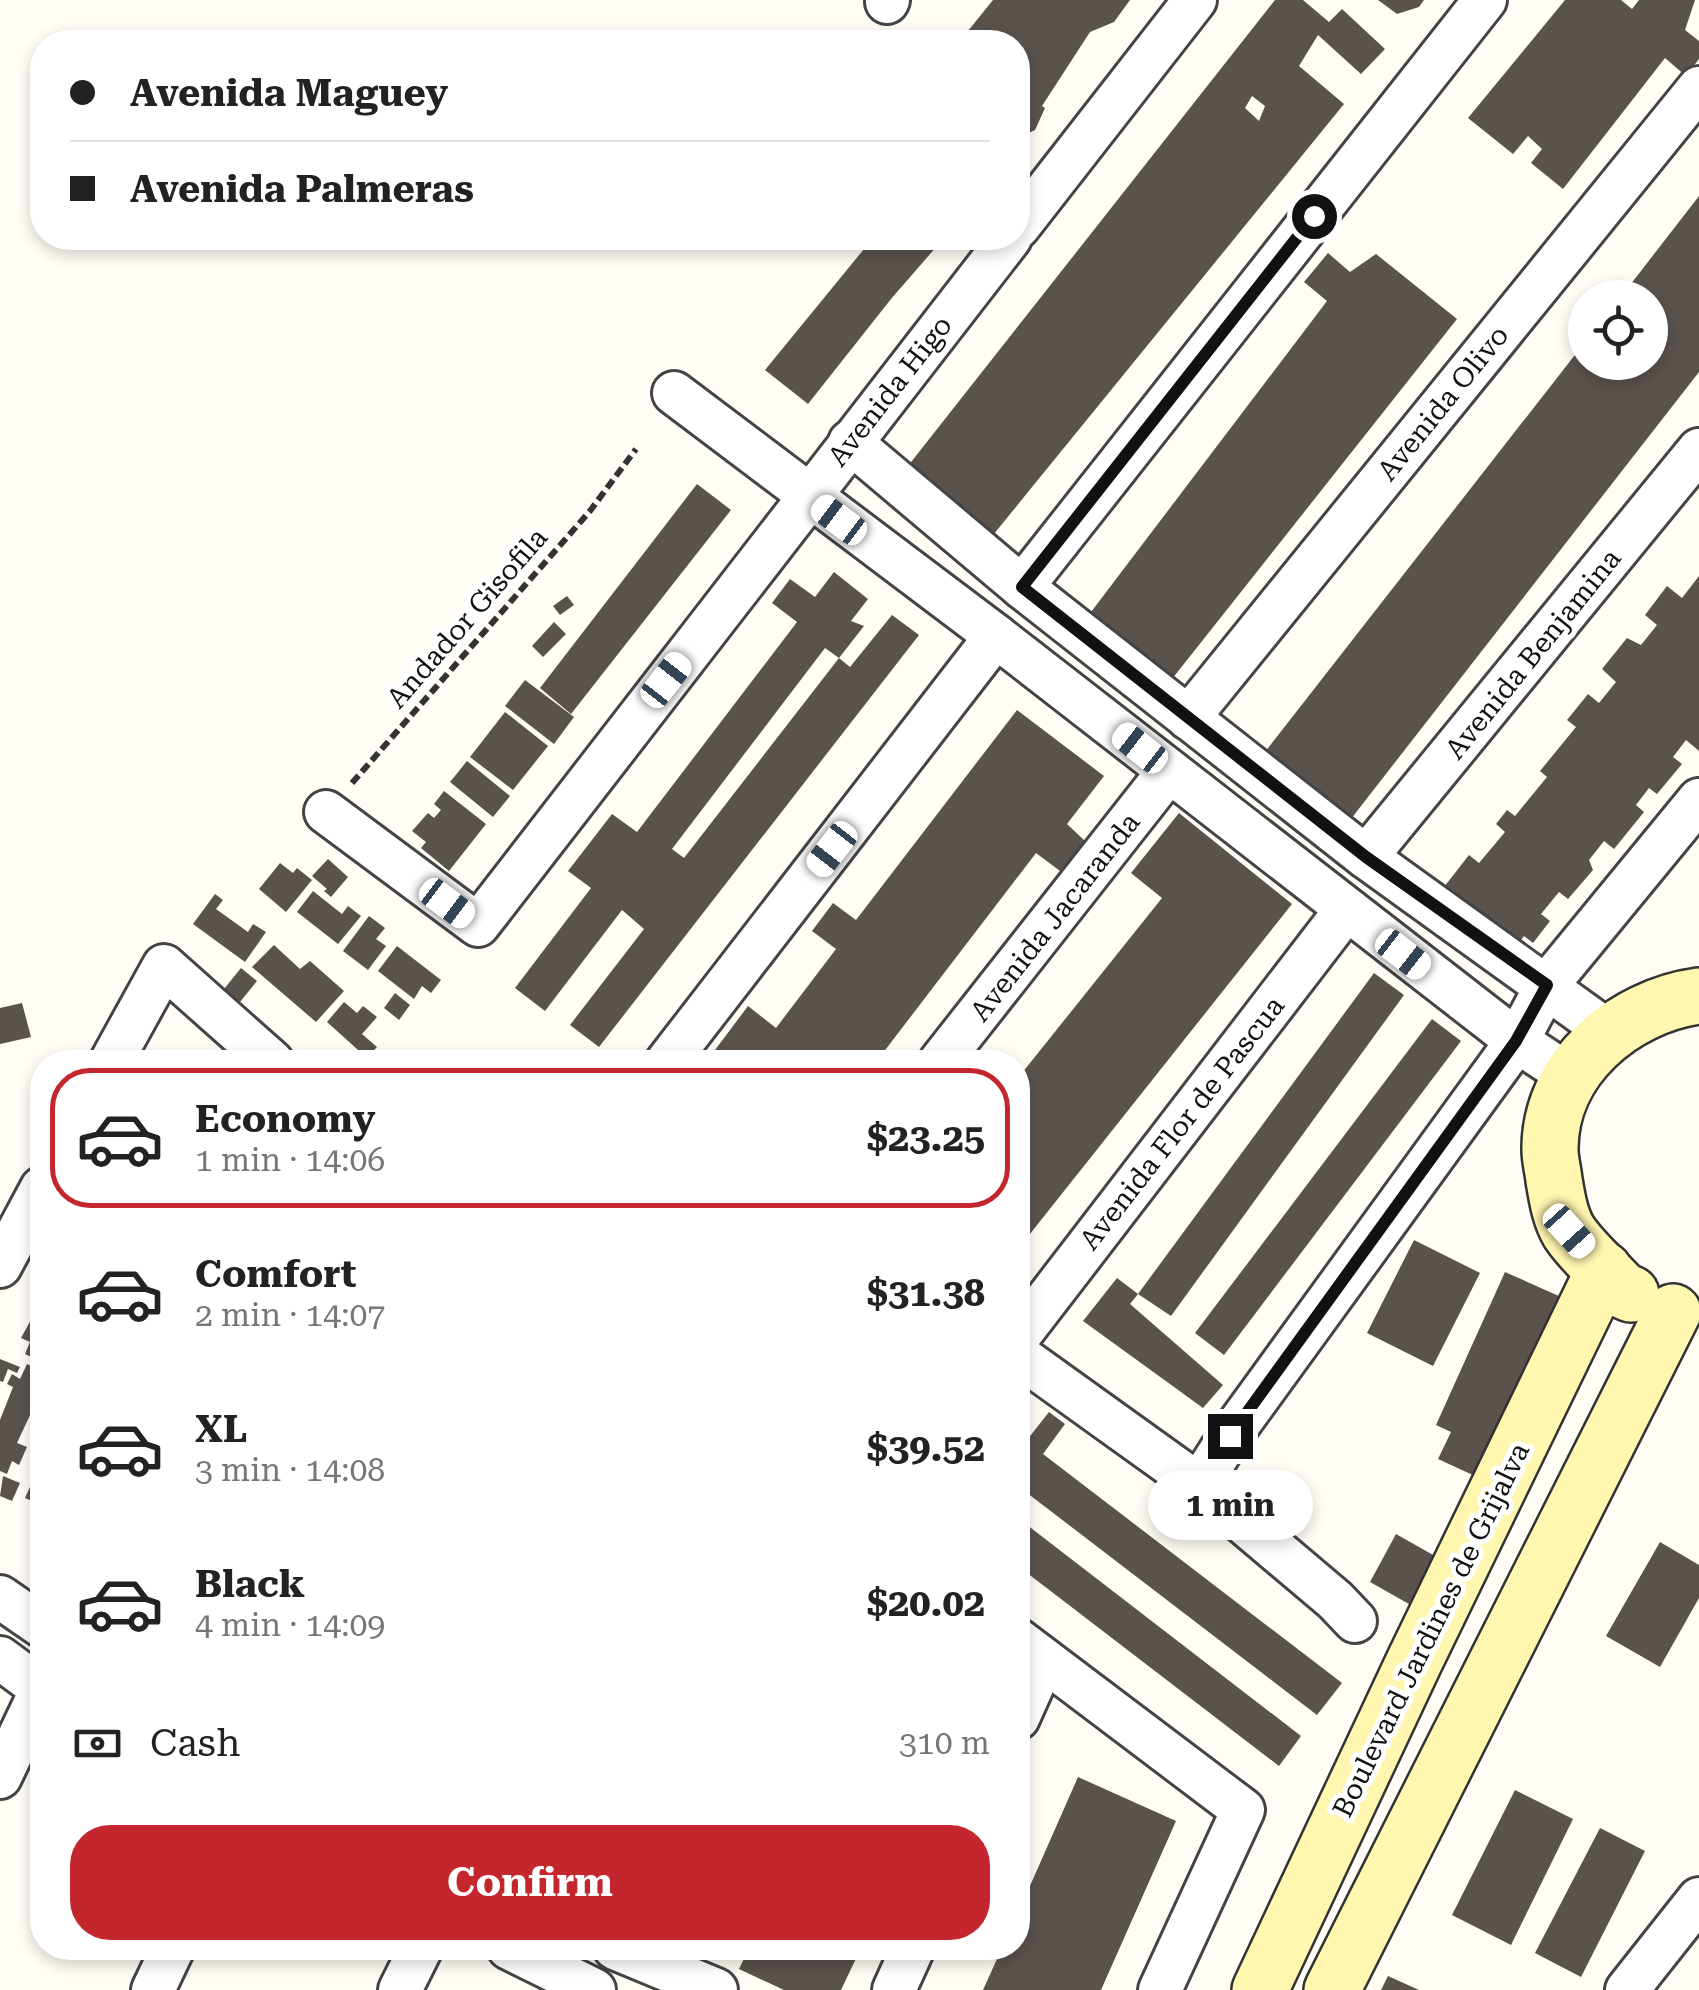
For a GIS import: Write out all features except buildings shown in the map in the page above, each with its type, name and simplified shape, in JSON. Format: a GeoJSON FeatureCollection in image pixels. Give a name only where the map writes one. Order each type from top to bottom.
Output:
{"type":"FeatureCollection","features":[{"type":"Feature","properties":{"kind":"street"},"geometry":{"type":"LineString","coordinates":[[1030,213],[1195,0]]}},
{"type":"Feature","properties":{"kind":"street"},"geometry":{"type":"LineString","coordinates":[[1022,587],[1485,0]]}},
{"type":"Feature","properties":{"kind":"street","name":"Avenida Olivo"},"geometry":{"type":"LineString","coordinates":[[1188,718],[1699,88]]}},
{"type":"Feature","properties":{"kind":"street","name":"Avenida Higo"},"geometry":{"type":"LineString","coordinates":[[326,812],[478,926],[1001,250]]}},
{"type":"Feature","properties":{"kind":"street"},"geometry":{"type":"LineString","coordinates":[[674,393],[996,636],[1516,1041],[1573,1078]]}},
{"type":"Feature","properties":{"kind":"street"},"geometry":{"type":"LineString","coordinates":[[850,442],[1022,587],[1366,857],[1610,1034]]}},
{"type":"Feature","properties":{"kind":"street","name":"Avenida Benjamina"},"geometry":{"type":"LineString","coordinates":[[1366,857],[1699,450]]}},
{"type":"Feature","properties":{"kind":"street"},"geometry":{"type":"LineString","coordinates":[[676,1050],[996,636]]}},
{"type":"Feature","properties":{"kind":"street","name":"Avenida Jacaranda"},"geometry":{"type":"LineString","coordinates":[[949,1050],[1169,771]]}},
{"type":"Feature","properties":{"kind":"street"},"geometry":{"type":"LineString","coordinates":[[1199,1485],[1230,1436],[1516,1041],[1547,985],[1699,800]]}},
{"type":"Feature","properties":{"kind":"street","name":"Avenida Flor de Pascua"},"geometry":{"type":"LineString","coordinates":[[1030,1320],[1346,910]]}},
{"type":"Feature","properties":{"kind":"street"},"geometry":{"type":"LineString","coordinates":[[118,1050],[164,966],[258,1050]]}},
{"type":"Feature","properties":{"kind":"street"},"geometry":{"type":"LineString","coordinates":[[1332,1990],[1686,1313],[1622,1290],[1569,1231],[1558,1203],[1550,1148],[1558,1105],[1585,1056],[1623,1022],[1674,1000],[1699,996]]}},
{"type":"Feature","properties":{"kind":"street"},"geometry":{"type":"LineString","coordinates":[[0,1266],[30,1210]]}},
{"type":"Feature","properties":{"kind":"street","name":"Boulevard Jardines de Grijalva"},"geometry":{"type":"LineString","coordinates":[[1260,1990],[1604,1270]]}},
{"type":"Feature","properties":{"kind":"street"},"geometry":{"type":"LineString","coordinates":[[1030,1363],[1199,1485],[1355,1621]]}},
{"type":"Feature","properties":{"kind":"street"},"geometry":{"type":"LineString","coordinates":[[0,1597],[30,1618]]}},
{"type":"Feature","properties":{"kind":"street"},"geometry":{"type":"LineString","coordinates":[[1031,1650],[1243,1810],[1160,1990]]}},
{"type":"Feature","properties":{"kind":"street"},"geometry":{"type":"LineString","coordinates":[[0,1658],[30,1680]]}},
{"type":"Feature","properties":{"kind":"street"},"geometry":{"type":"LineString","coordinates":[[0,1777],[30,1714]]}},
{"type":"Feature","properties":{"kind":"street"},"geometry":{"type":"LineString","coordinates":[[1627,1990],[1699,1898]]}},
{"type":"Feature","properties":{"kind":"street"},"geometry":{"type":"LineString","coordinates":[[153,1990],[167,1960]]}},
{"type":"Feature","properties":{"kind":"street"},"geometry":{"type":"LineString","coordinates":[[400,1990],[414,1960]]}},
{"type":"Feature","properties":{"kind":"street"},"geometry":{"type":"LineString","coordinates":[[533,1960],[594,1990]]}},
{"type":"Feature","properties":{"kind":"street"},"geometry":{"type":"LineString","coordinates":[[894,1990],[908,1960]]}},
{"type":"Feature","properties":{"kind":"street"},"geometry":{"type":"LineString","coordinates":[[656,1968],[716,1990]]}},
{"type":"Feature","properties":{"kind":"path","name":"Andador Gisofila"},"geometry":{"type":"LineString","coordinates":[[326,812],[590,511],[636,449]]}},
{"type":"Feature","properties":{"kind":"route"},"geometry":{"type":"LineString","coordinates":[[1230,1436],[1516,1041],[1547,985],[1366,857],[1022,587],[1314,216]]}}]}
